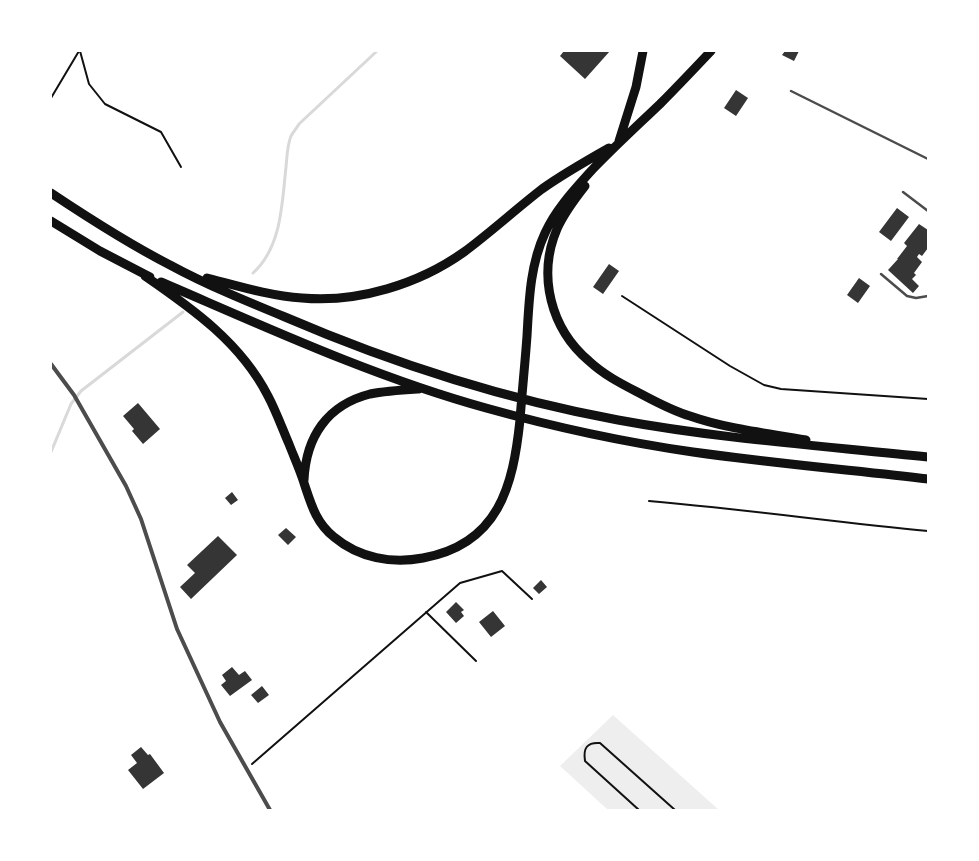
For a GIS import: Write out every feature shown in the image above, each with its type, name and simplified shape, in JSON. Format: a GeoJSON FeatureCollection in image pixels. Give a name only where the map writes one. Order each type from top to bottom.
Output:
{"type":"FeatureCollection","features":[{"type":"Feature","properties":{"kind":"highway"},"geometry":{"type":"LineString","coordinates":[[643,51],[636,87],[619,142],[566,211],[556,230],[550,248],[548,276],[550,297],[563,331],[589,362],[611,378],[661,405],[682,414],[727,425],[868,451]]}},
{"type":"Feature","properties":{"kind":"highway"},"geometry":{"type":"LineString","coordinates":[[146,276],[206,321],[231,343],[244,358],[259,379],[271,400],[316,517],[331,534],[344,544],[359,552],[377,558],[397,561],[438,555],[456,547],[472,537],[486,524],[499,506],[506,492],[516,449],[531,285],[536,257],[541,241],[554,217],[565,200],[619,142],[673,91],[711,51]]}},
{"type":"Feature","properties":{"kind":"highway"},"geometry":{"type":"LineString","coordinates":[[183,272],[262,292],[303,298],[342,297],[395,286],[423,275],[457,256],[544,188],[619,142]]}},
{"type":"Feature","properties":{"kind":"highway"},"geometry":{"type":"LineString","coordinates":[[51,193],[115,234],[183,272],[267,310],[359,347],[455,380],[536,402],[617,420],[684,431],[759,441],[928,457]]}},
{"type":"Feature","properties":{"kind":"highway"},"geometry":{"type":"LineString","coordinates":[[51,221],[100,251],[146,276],[309,345],[423,389],[484,408],[633,442],[695,452],[928,479]]}},
{"type":"Feature","properties":{"kind":"highway"},"geometry":{"type":"LineString","coordinates":[[304,484],[306,461],[314,436],[325,420],[334,412],[349,402],[370,395],[423,389]]}},
{"type":"Feature","properties":{"kind":"street"},"geometry":{"type":"LineString","coordinates":[[51,364],[74,395],[126,486],[141,519],[176,629],[220,722],[270,810]]}},
{"type":"Feature","properties":{"kind":"lane"},"geometry":{"type":"LineString","coordinates":[[791,91],[928,159]]}},
{"type":"Feature","properties":{"kind":"lane"},"geometry":{"type":"LineString","coordinates":[[903,192],[928,211]]}},
{"type":"Feature","properties":{"kind":"lane"},"geometry":{"type":"LineString","coordinates":[[881,274],[907,296],[916,298],[928,296]]}},
{"type":"Feature","properties":{"kind":"path"},"geometry":{"type":"LineString","coordinates":[[51,98],[80,51]]}},
{"type":"Feature","properties":{"kind":"path"},"geometry":{"type":"LineString","coordinates":[[80,51],[89,84],[105,104],[161,132],[181,167]]}},
{"type":"Feature","properties":{"kind":"path"},"geometry":{"type":"LineString","coordinates":[[622,296],[730,366],[764,385],[781,389],[928,399]]}},
{"type":"Feature","properties":{"kind":"path"},"geometry":{"type":"LineString","coordinates":[[649,501],[730,508],[853,524],[928,531]]}},
{"type":"Feature","properties":{"kind":"path"},"geometry":{"type":"LineString","coordinates":[[246,769],[460,583],[502,571],[532,599]]}},
{"type":"Feature","properties":{"kind":"path"},"geometry":{"type":"LineString","coordinates":[[426,612],[476,660]]}},
{"type":"Feature","properties":{"kind":"path"},"geometry":{"type":"LineString","coordinates":[[639,810],[585,761],[584,754],[586,746],[593,742],[600,743],[675,810]]}},
{"type":"Feature","properties":{"kind":"shaded area"},"geometry":{"type":"Polygon","coordinates":[[[613,715],[719,810],[608,810],[560,766],[613,715]]]}},
{"type":"Feature","properties":{"kind":"building"},"geometry":{"type":"Polygon","coordinates":[[[564,51],[610,51],[585,79],[560,56],[564,51]]]}},
{"type":"Feature","properties":{"kind":"building"},"geometry":{"type":"Polygon","coordinates":[[[785,51],[799,51],[794,61],[782,55],[785,51]]]}},
{"type":"Feature","properties":{"kind":"building"},"geometry":{"type":"Polygon","coordinates":[[[736,90],[748,98],[736,116],[724,108],[736,90]]]}},
{"type":"Feature","properties":{"kind":"building"},"geometry":{"type":"Polygon","coordinates":[[[897,208],[909,217],[891,241],[879,232],[897,208]]]}},
{"type":"Feature","properties":{"kind":"building"},"geometry":{"type":"Polygon","coordinates":[[[919,224],[928,230],[928,248],[922,256],[919,254],[917,257],[922,262],[914,273],[916,275],[912,279],[919,286],[913,293],[888,270],[907,246],[904,243],[919,224]]]}},
{"type":"Feature","properties":{"kind":"building"},"geometry":{"type":"Polygon","coordinates":[[[609,264],[619,271],[603,294],[593,287],[609,264]]]}},
{"type":"Feature","properties":{"kind":"building"},"geometry":{"type":"Polygon","coordinates":[[[859,278],[870,286],[858,303],[847,295],[859,278]]]}},
{"type":"Feature","properties":{"kind":"building"},"geometry":{"type":"Polygon","coordinates":[[[138,403],[160,429],[143,444],[132,431],[134,429],[123,416],[138,403]]]}},
{"type":"Feature","properties":{"kind":"building"},"geometry":{"type":"Polygon","coordinates":[[[232,492],[238,500],[231,505],[225,498],[232,492]]]}},
{"type":"Feature","properties":{"kind":"building"},"geometry":{"type":"Polygon","coordinates":[[[286,528],[296,537],[288,545],[278,535],[286,528]]]}},
{"type":"Feature","properties":{"kind":"building"},"geometry":{"type":"Polygon","coordinates":[[[218,536],[237,555],[191,599],[180,587],[195,573],[187,565],[218,536]]]}},
{"type":"Feature","properties":{"kind":"building"},"geometry":{"type":"Polygon","coordinates":[[[541,580],[547,587],[539,594],[533,588],[541,580]]]}},
{"type":"Feature","properties":{"kind":"building"},"geometry":{"type":"Polygon","coordinates":[[[456,602],[464,610],[461,612],[464,616],[456,623],[446,612],[456,602]]]}},
{"type":"Feature","properties":{"kind":"building"},"geometry":{"type":"Polygon","coordinates":[[[493,611],[505,626],[491,637],[479,622],[493,611]]]}},
{"type":"Feature","properties":{"kind":"building"},"geometry":{"type":"Polygon","coordinates":[[[232,667],[239,675],[245,671],[252,680],[230,696],[221,685],[226,681],[222,675],[232,667]]]}},
{"type":"Feature","properties":{"kind":"building"},"geometry":{"type":"Polygon","coordinates":[[[262,686],[269,695],[258,703],[251,695],[262,686]]]}},
{"type":"Feature","properties":{"kind":"building"},"geometry":{"type":"Polygon","coordinates":[[[141,747],[148,755],[150,754],[164,773],[143,789],[128,770],[137,763],[131,755],[141,747]]]}},
{"type":"Feature","properties":{"kind":"waterway"},"geometry":{"type":"LineString","coordinates":[[253,273],[263,262],[270,250],[279,223],[288,148],[292,134],[299,124],[377,51]]}},
{"type":"Feature","properties":{"kind":"waterway"},"geometry":{"type":"LineString","coordinates":[[51,452],[71,404],[81,391],[183,312]]}}]}
